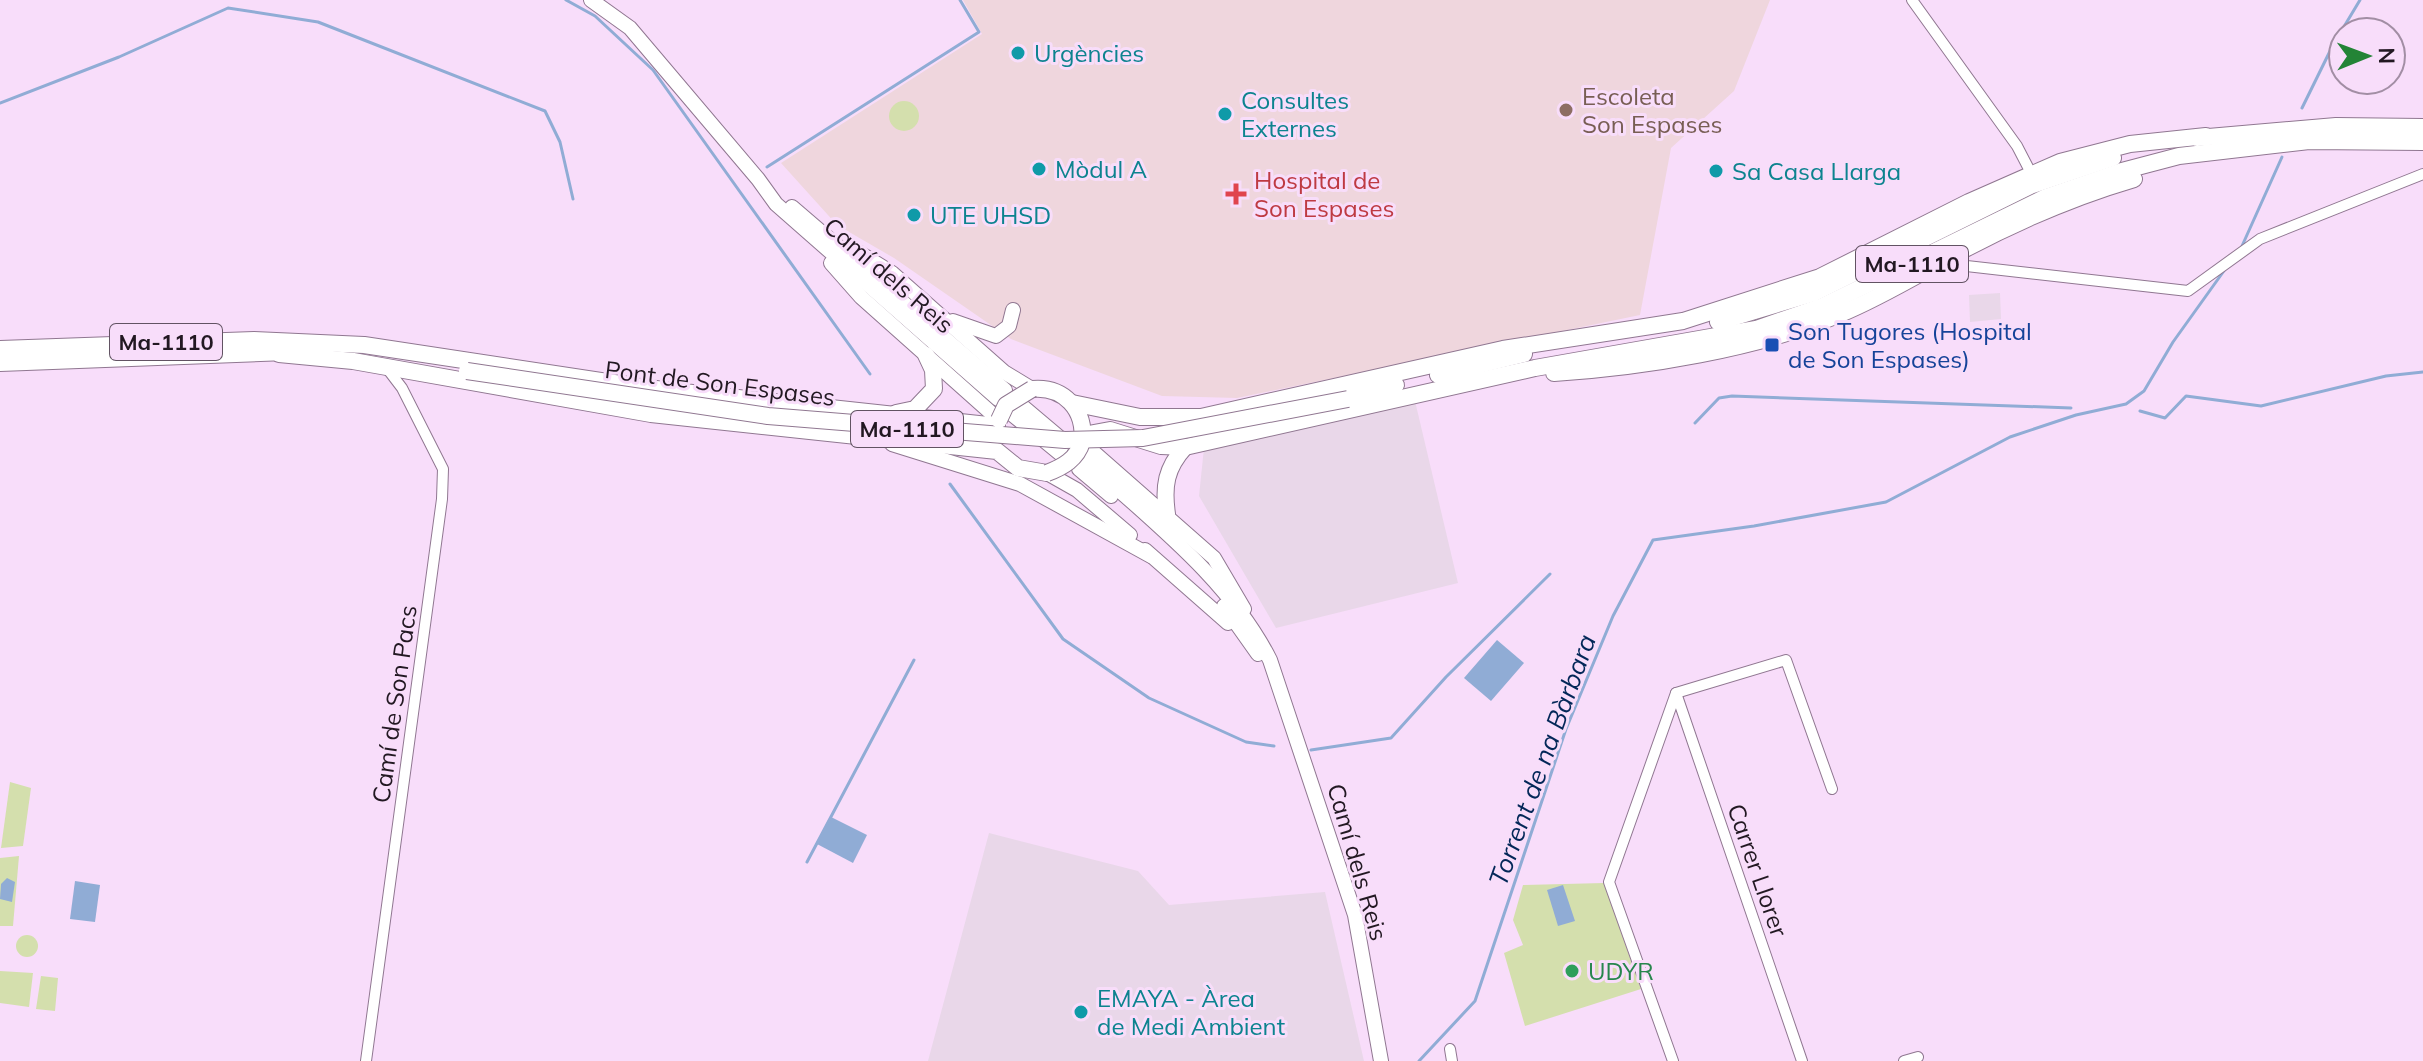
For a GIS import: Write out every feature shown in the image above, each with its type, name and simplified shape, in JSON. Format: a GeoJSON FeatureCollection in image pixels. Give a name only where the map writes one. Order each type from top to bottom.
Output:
{"type":"FeatureCollection","features":[{"type":"Feature","properties":{"kind":"main road","name":"Ma-1110"},"geometry":{"type":"LineString","coordinates":[[1005,456],[1006,405],[1032,389],[1052,390],[1072,403],[1140,417],[1201,417],[1380,378],[1532,360],[1708,325],[1814,293],[2030,186],[2149,147],[2206,136],[2336,126],[2423,127]]}},
{"type":"Feature","properties":{"kind":"main road"},"geometry":{"type":"LineString","coordinates":[[1380,378],[1503,349],[1683,321],[1729,308],[1820,277],[2031,173],[2130,144],[2206,136]]}},
{"type":"Feature","properties":{"kind":"main road","name":"Ma-1110"},"geometry":{"type":"LineString","coordinates":[[1074,444],[1110,430],[1161,446],[1185,447],[1485,380],[1532,360],[1567,361],[1756,329],[1823,306],[2046,197],[2136,167],[2249,145],[2309,141],[2423,142]]}},
{"type":"Feature","properties":{"kind":"main road"},"geometry":{"type":"LineString","coordinates":[[1485,380],[1597,370],[1740,343],[1837,315],[2054,208],[2121,182],[2249,145]]}},
{"type":"Feature","properties":{"kind":"main road","name":"Ma-1110"},"geometry":{"type":"LineString","coordinates":[[0,349],[238,340],[364,345],[647,388],[848,412],[1008,416]]}},
{"type":"Feature","properties":{"kind":"main road","name":"Ma-1110"},"geometry":{"type":"LineString","coordinates":[[332,343],[467,371]]}},
{"type":"Feature","properties":{"kind":"main road","name":"Ma-1110"},"geometry":{"type":"LineString","coordinates":[[0,363],[180,354],[279,354],[334,355],[467,371]]}},
{"type":"Feature","properties":{"kind":"main road","name":"Ma-1110"},"geometry":{"type":"LineString","coordinates":[[279,354],[385,366],[651,414],[997,451],[1018,468],[1047,473]]}},
{"type":"Feature","properties":{"kind":"main road"},"geometry":{"type":"LineString","coordinates":[[848,412],[899,413],[915,409],[934,389],[933,370],[926,355]]}},
{"type":"Feature","properties":{"kind":"main road","name":"Pont de Son Espases"},"geometry":{"type":"LineString","coordinates":[[467,371],[768,416],[1065,440],[1143,438],[1532,360]]}},
{"type":"Feature","properties":{"kind":"main road"},"geometry":{"type":"LineString","coordinates":[[1047,473],[1074,458],[1079,413],[1072,403]]}},
{"type":"Feature","properties":{"kind":"main road"},"geometry":{"type":"LineString","coordinates":[[1167,514],[1164,494],[1166,473],[1185,447]]}},
{"type":"Feature","properties":{"kind":"street","name":"Camí dels Reis"},"geometry":{"type":"LineString","coordinates":[[591,0],[630,28],[776,204],[818,236],[1002,395]]}},
{"type":"Feature","properties":{"kind":"street"},"geometry":{"type":"LineString","coordinates":[[1912,0],[2017,146],[2031,173]]}},
{"type":"Feature","properties":{"kind":"street"},"geometry":{"type":"LineString","coordinates":[[1940,263],[2188,291],[2260,239],[2423,174]]}},
{"type":"Feature","properties":{"kind":"street"},"geometry":{"type":"LineString","coordinates":[[818,236],[892,273],[1004,372],[1032,389]]}},
{"type":"Feature","properties":{"kind":"street"},"geometry":{"type":"LineString","coordinates":[[818,236],[861,297],[926,355],[1008,416],[1074,444],[1167,514],[1214,558],[1251,623]]}},
{"type":"Feature","properties":{"kind":"street"},"geometry":{"type":"LineString","coordinates":[[935,311],[962,326],[996,336],[1009,326],[1013,310]]}},
{"type":"Feature","properties":{"kind":"street","name":"Camí de Son Pacs"},"geometry":{"type":"LineString","coordinates":[[366,1061],[442,499],[443,469],[402,388],[385,366]]}},
{"type":"Feature","properties":{"kind":"street"},"geometry":{"type":"LineString","coordinates":[[880,440],[1020,484],[1151,556]]}},
{"type":"Feature","properties":{"kind":"street","name":"Camí dels Reis"},"geometry":{"type":"LineString","coordinates":[[1276,681],[1215,594],[1082,465],[1167,534],[1251,623],[1276,681],[1355,915],[1381,1061]]}},
{"type":"Feature","properties":{"kind":"street"},"geometry":{"type":"LineString","coordinates":[[1047,473],[1077,490],[1253,646]]}},
{"type":"Feature","properties":{"kind":"street"},"geometry":{"type":"LineString","coordinates":[[1673,1061],[1609,882],[1676,693],[1786,660],[1832,789]]}},
{"type":"Feature","properties":{"kind":"street","name":"Carrer Llorer"},"geometry":{"type":"LineString","coordinates":[[1676,693],[1802,1061]]}},
{"type":"Feature","properties":{"kind":"street"},"geometry":{"type":"LineString","coordinates":[[1450,1049],[1452,1061]]}},
{"type":"Feature","properties":{"kind":"street"},"geometry":{"type":"LineString","coordinates":[[1904,1061],[1918,1057]]}},
{"type":"Feature","properties":{"kind":"shaded area","name":"Hospital de Son Espases"},"geometry":{"type":"Polygon","coordinates":[[[963,0],[1770,0],[1734,91],[1671,148],[1640,315],[1237,398],[1162,396],[1011,339],[894,258],[837,225],[781,163],[982,34],[963,0]]]}},
{"type":"Feature","properties":{"kind":"shaded area"},"geometry":{"type":"Polygon","coordinates":[[[2000,293],[2001,319],[1970,322],[1969,295],[2000,293]]]}},
{"type":"Feature","properties":{"kind":"shaded area"},"geometry":{"type":"Polygon","coordinates":[[[1415,401],[1458,583],[1276,628],[1199,496],[1204,448],[1415,401]]]}},
{"type":"Feature","properties":{"kind":"shaded area"},"geometry":{"type":"Polygon","coordinates":[[[989,833],[1138,871],[1169,905],[1325,892],[1364,1061],[928,1061],[989,833]]]}},
{"type":"Feature","properties":{"kind":"green space"},"geometry":{"type":"Polygon","coordinates":[[[904,101],[914,106],[919,116],[914,126],[904,131],[894,126],[889,116],[894,106],[904,101]]]}},
{"type":"Feature","properties":{"kind":"green space"},"geometry":{"type":"Polygon","coordinates":[[[10,782],[31,788],[23,846],[1,848],[10,782]]]}},
{"type":"Feature","properties":{"kind":"green space"},"geometry":{"type":"Polygon","coordinates":[[[19,856],[13,926],[0,926],[0,858],[19,856]]]}},
{"type":"Feature","properties":{"kind":"green space","name":"UDYR"},"geometry":{"type":"Polygon","coordinates":[[[1604,883],[1641,989],[1525,1026],[1504,953],[1523,945],[1513,920],[1523,885],[1604,883]]]}},
{"type":"Feature","properties":{"kind":"green space"},"geometry":{"type":"Polygon","coordinates":[[[27,935],[35,938],[38,946],[35,954],[27,957],[19,954],[16,946],[19,938],[27,935]]]}},
{"type":"Feature","properties":{"kind":"green space"},"geometry":{"type":"Polygon","coordinates":[[[0,971],[33,973],[29,1007],[0,1003],[0,971]]]}},
{"type":"Feature","properties":{"kind":"green space"},"geometry":{"type":"Polygon","coordinates":[[[41,976],[58,978],[55,1011],[36,1009],[41,976]]]}},
{"type":"Feature","properties":{"kind":"water"},"geometry":{"type":"Polygon","coordinates":[[[1497,640],[1524,663],[1491,701],[1464,678],[1497,640]]]}},
{"type":"Feature","properties":{"kind":"water"},"geometry":{"type":"Polygon","coordinates":[[[831,817],[867,835],[853,863],[817,844],[831,817]]]}},
{"type":"Feature","properties":{"kind":"water"},"geometry":{"type":"Polygon","coordinates":[[[7,878],[15,882],[12,902],[0,899],[1,884],[7,878]]]}},
{"type":"Feature","properties":{"kind":"water"},"geometry":{"type":"Polygon","coordinates":[[[75,881],[100,885],[95,922],[70,919],[75,881]]]}},
{"type":"Feature","properties":{"kind":"water"},"geometry":{"type":"Polygon","coordinates":[[[1563,885],[1575,921],[1558,926],[1547,890],[1563,885]]]}},
{"type":"Feature","properties":{"kind":"waterway"},"geometry":{"type":"LineString","coordinates":[[566,0],[595,16],[653,70],[870,374]]}},
{"type":"Feature","properties":{"kind":"waterway"},"geometry":{"type":"LineString","coordinates":[[767,167],[979,32],[960,0]]}},
{"type":"Feature","properties":{"kind":"waterway"},"geometry":{"type":"LineString","coordinates":[[2302,108],[2333,45],[2360,0]]}},
{"type":"Feature","properties":{"kind":"waterway"},"geometry":{"type":"LineString","coordinates":[[0,103],[119,57],[228,8],[318,22],[545,111],[560,142],[573,199]]}},
{"type":"Feature","properties":{"kind":"waterway","name":"Torrent de na Bàrbara"},"geometry":{"type":"LineString","coordinates":[[2242,246],[2282,157]]}},
{"type":"Feature","properties":{"kind":"waterway","name":"Torrent de na Bàrbara"},"geometry":{"type":"LineString","coordinates":[[1419,1061],[1475,1001],[1566,729],[1613,616],[1653,540],[1754,526],[1886,502],[2010,437],[2076,415],[2126,404],[2144,391],[2173,342],[2226,268]]}},
{"type":"Feature","properties":{"kind":"waterway"},"geometry":{"type":"LineString","coordinates":[[2140,411],[2165,418],[2186,396],[2261,406],[2386,376],[2423,372]]}},
{"type":"Feature","properties":{"kind":"waterway"},"geometry":{"type":"LineString","coordinates":[[1695,423],[1719,398],[1732,396],[2071,408]]}},
{"type":"Feature","properties":{"kind":"waterway"},"geometry":{"type":"LineString","coordinates":[[950,484],[1063,639],[1149,698],[1246,742],[1274,746]]}},
{"type":"Feature","properties":{"kind":"waterway"},"geometry":{"type":"LineString","coordinates":[[1311,750],[1391,738],[1446,677],[1550,574]]}},
{"type":"Feature","properties":{"kind":"waterway"},"geometry":{"type":"LineString","coordinates":[[807,862],[914,660]]}},
{"type":"Feature","properties":{"kind":"place","name":"Urgències"},"geometry":{"type":"Point","coordinates":[1018,53]}},
{"type":"Feature","properties":{"kind":"place","name":"Escoleta Son Espases"},"geometry":{"type":"Point","coordinates":[1566,110]}},
{"type":"Feature","properties":{"kind":"place","name":"Consultes Externes"},"geometry":{"type":"Point","coordinates":[1225,114]}},
{"type":"Feature","properties":{"kind":"place","name":"Mòdul A"},"geometry":{"type":"Point","coordinates":[1039,169]}},
{"type":"Feature","properties":{"kind":"place","name":"Sa Casa Llarga"},"geometry":{"type":"Point","coordinates":[1716,171]}},
{"type":"Feature","properties":{"kind":"place","name":"Hospital de Son Espases"},"geometry":{"type":"Point","coordinates":[1236,194]}},
{"type":"Feature","properties":{"kind":"place","name":"UTE UHSD"},"geometry":{"type":"Point","coordinates":[914,215]}},
{"type":"Feature","properties":{"kind":"place","name":"Son Tugores (Hospital de Son Espases)"},"geometry":{"type":"Point","coordinates":[1772,345]}},
{"type":"Feature","properties":{"kind":"place","name":"UDYR"},"geometry":{"type":"Point","coordinates":[1572,971]}},
{"type":"Feature","properties":{"kind":"place","name":"EMAYA - Àrea de Medi Ambient"},"geometry":{"type":"Point","coordinates":[1081,1012]}}]}
